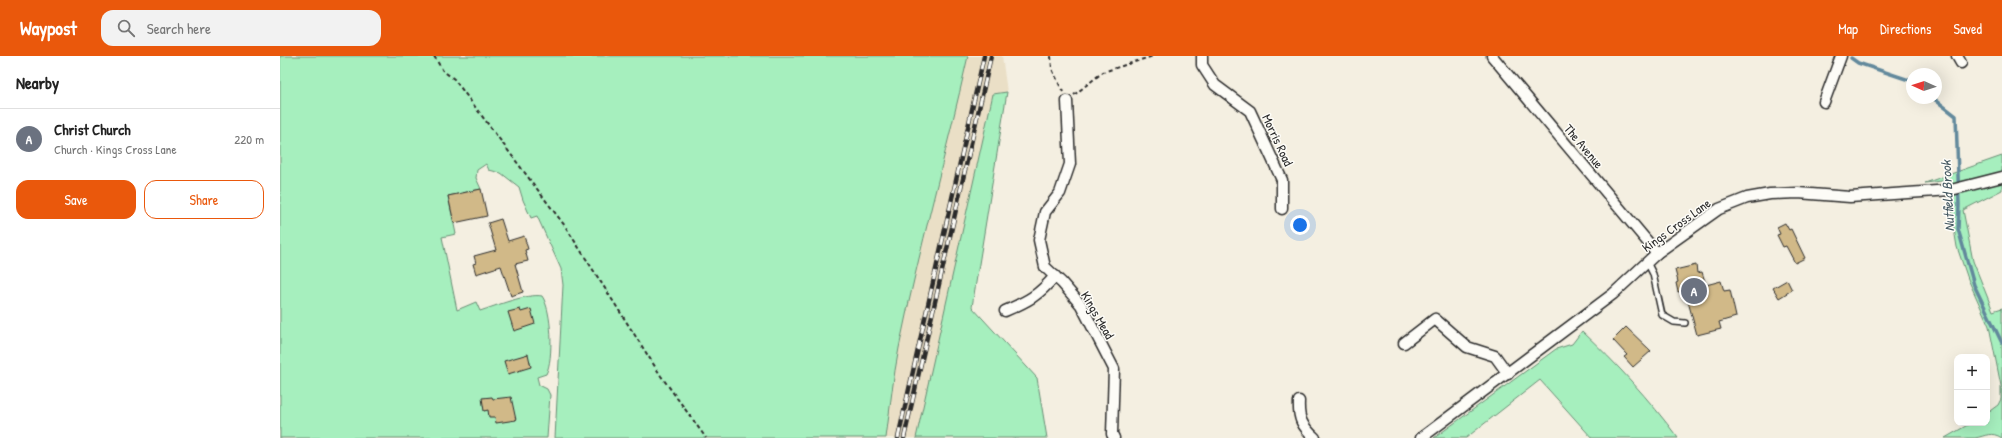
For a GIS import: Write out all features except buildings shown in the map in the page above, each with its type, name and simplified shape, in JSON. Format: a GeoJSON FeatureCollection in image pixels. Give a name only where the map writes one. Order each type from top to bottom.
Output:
{"type":"FeatureCollection","features":[{"type":"Feature","properties":{"kind":"street","name":"Morris Road"},"geometry":{"type":"LineString","coordinates":[[1202,56],[1202,65],[1215,85],[1250,111],[1282,180],[1282,209]]}},
{"type":"Feature","properties":{"kind":"street","name":"The Avenue"},"geometry":{"type":"LineString","coordinates":[[1492,56],[1657,253]]}},
{"type":"Feature","properties":{"kind":"street"},"geometry":{"type":"LineString","coordinates":[[1824,102],[1841,56]]}},
{"type":"Feature","properties":{"kind":"street","name":"Kings Mead"},"geometry":{"type":"LineString","coordinates":[[1067,100],[1070,164],[1060,193],[1044,212],[1039,240],[1045,267],[1081,305],[1114,369],[1112,404],[1112,434],[1114,438]]}},
{"type":"Feature","properties":{"kind":"street","name":"Kings Cross Lane"},"geometry":{"type":"LineString","coordinates":[[1421,438],[1613,294],[1657,253],[1719,209],[1747,198],[1770,194],[1798,193],[1850,197],[1951,190],[1970,187],[2002,177]]}},
{"type":"Feature","properties":{"kind":"street"},"geometry":{"type":"LineString","coordinates":[[1005,311],[1029,301],[1042,291],[1055,276]]}},
{"type":"Feature","properties":{"kind":"street"},"geometry":{"type":"LineString","coordinates":[[1404,343],[1435,319],[1467,347],[1494,356],[1508,374]]}},
{"type":"Feature","properties":{"kind":"street"},"geometry":{"type":"LineString","coordinates":[[1299,401],[1298,414],[1305,429],[1315,438]]}},
{"type":"Feature","properties":{"kind":"lane"},"geometry":{"type":"LineString","coordinates":[[1647,262],[1653,274],[1662,315],[1674,322],[1685,323]]}},
{"type":"Feature","properties":{"kind":"path"},"geometry":{"type":"LineString","coordinates":[[434,56],[443,71],[454,79],[565,226],[661,376],[706,438]]}},
{"type":"Feature","properties":{"kind":"path"},"geometry":{"type":"LineString","coordinates":[[1051,56],[1052,69],[1067,100],[1103,72],[1153,56]]}},
{"type":"Feature","properties":{"kind":"shaded area"},"geometry":{"type":"Polygon","coordinates":[[[962,56],[1002,56],[1007,92],[947,438],[863,438],[962,56]]]}},
{"type":"Feature","properties":{"kind":"green space"},"geometry":{"type":"Polygon","coordinates":[[[280,56],[968,56],[899,348],[886,438],[555,438],[563,285],[561,269],[537,216],[531,218],[519,187],[501,173],[489,170],[486,164],[477,170],[476,178],[481,189],[448,196],[456,234],[442,237],[457,310],[476,302],[480,311],[520,298],[542,296],[548,312],[550,323],[551,346],[549,367],[546,374],[537,377],[539,385],[547,389],[550,395],[547,438],[280,438],[280,56]]]}},
{"type":"Feature","properties":{"kind":"green space"},"geometry":{"type":"Polygon","coordinates":[[[1007,92],[972,307],[1037,378],[1047,438],[916,438],[993,94],[1007,92]]]}},
{"type":"Feature","properties":{"kind":"green space"},"geometry":{"type":"Polygon","coordinates":[[[2002,156],[2002,190],[1963,210],[1973,261],[1993,311],[2002,308],[2002,438],[1992,434],[1975,438],[1945,438],[1966,426],[1990,426],[1990,411],[1998,405],[2001,399],[2001,386],[1989,326],[1968,279],[1957,247],[1952,217],[1950,180],[1925,183],[2002,156]]]}},
{"type":"Feature","properties":{"kind":"green space"},"geometry":{"type":"Polygon","coordinates":[[[1582,331],[1632,382],[1656,409],[1678,438],[1592,438],[1540,380],[1466,438],[1434,438],[1556,349],[1572,344],[1582,331]]]}},
{"type":"Feature","properties":{"kind":"waterway","name":"Nutfield Brook"},"geometry":{"type":"LineString","coordinates":[[1851,58],[1858,63],[1906,79]]}},
{"type":"Feature","properties":{"kind":"waterway","name":"Nutfield Brook"},"geometry":{"type":"LineString","coordinates":[[1941,104],[1956,116],[1959,205],[1958,229],[1974,285],[2002,343]]}},
{"type":"Feature","properties":{"kind":"railway"},"geometry":{"type":"LineString","coordinates":[[898,438],[984,56]]}},
{"type":"Feature","properties":{"kind":"railway"},"geometry":{"type":"LineString","coordinates":[[904,438],[991,56]]}},
{"type":"Feature","properties":{"kind":"place","name":"Christ Church"},"geometry":{"type":"Point","coordinates":[1694,291]}}]}
